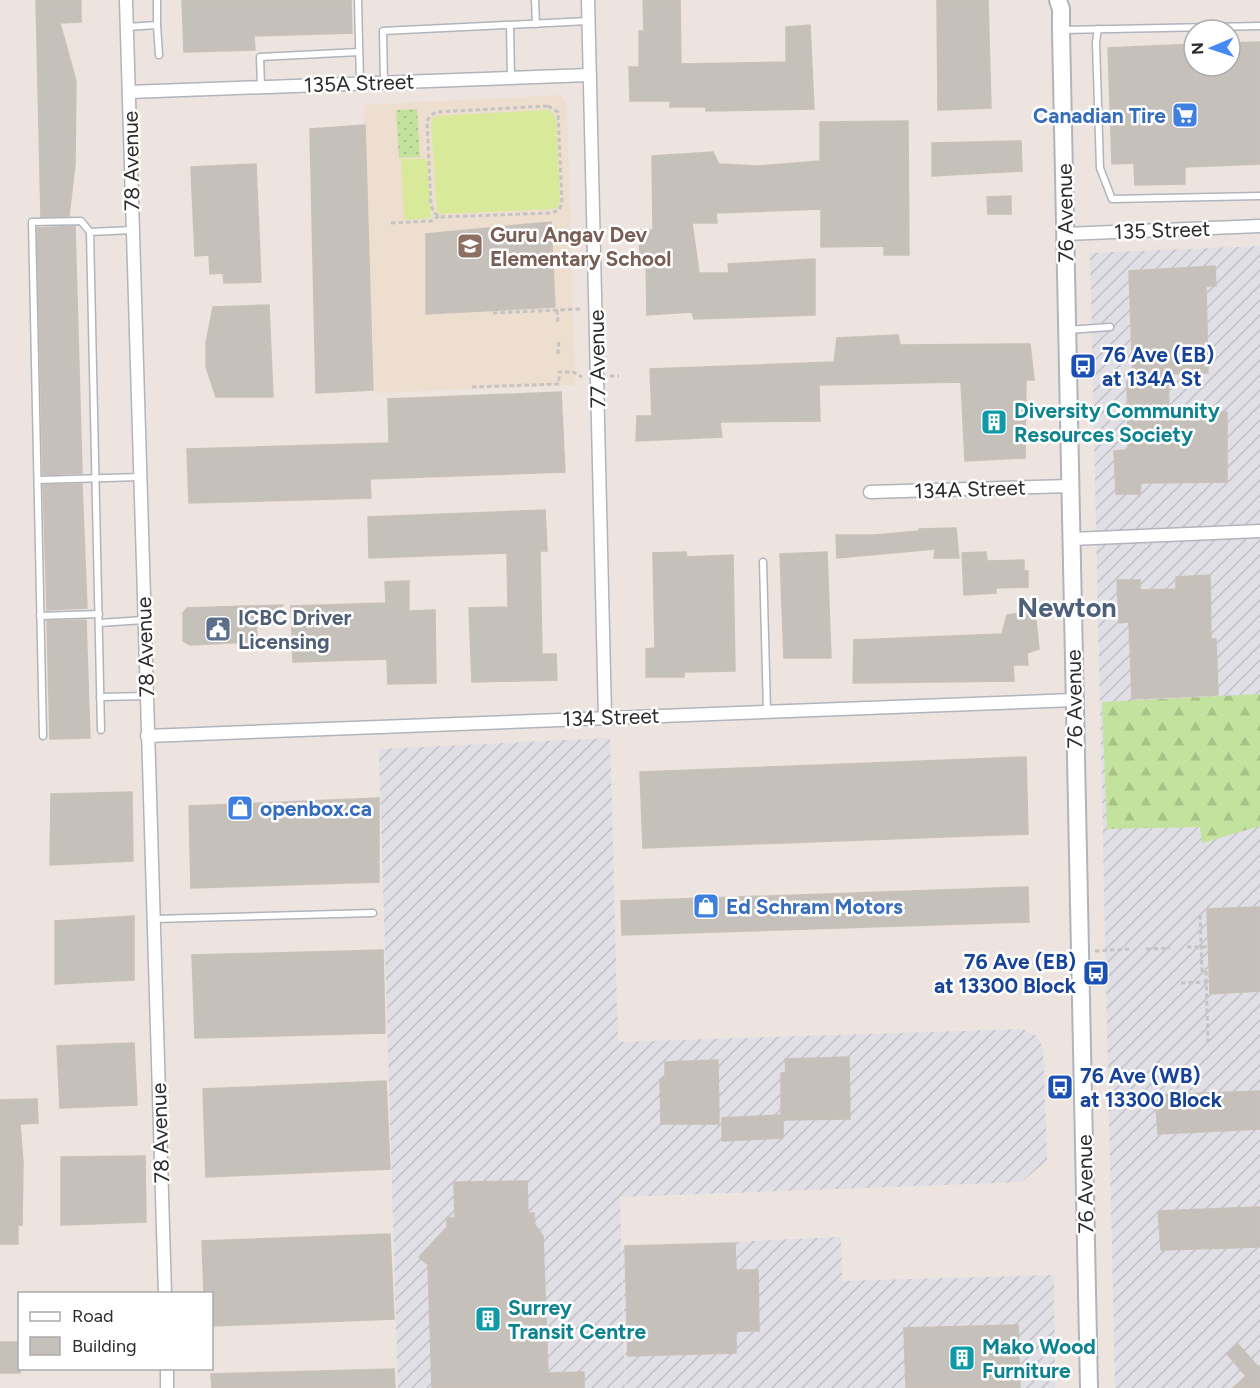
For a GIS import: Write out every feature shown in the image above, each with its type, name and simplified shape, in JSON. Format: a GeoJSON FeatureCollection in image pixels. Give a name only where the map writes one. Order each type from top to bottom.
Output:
{"type":"FeatureCollection","features":[{"type":"Feature","properties":{"kind":"main road","name":"76 Avenue"},"geometry":{"type":"LineString","coordinates":[[1061,3],[1089,1388]]}},
{"type":"Feature","properties":{"kind":"street","name":"78 Avenue"},"geometry":{"type":"LineString","coordinates":[[126,0],[165,1292]]}},
{"type":"Feature","properties":{"kind":"street","name":"77 Avenue"},"geometry":{"type":"LineString","coordinates":[[588,0],[605,717]]}},
{"type":"Feature","properties":{"kind":"street","name":"135A Street"},"geometry":{"type":"LineString","coordinates":[[129,92],[590,75]]}},
{"type":"Feature","properties":{"kind":"street","name":"135 Street"},"geometry":{"type":"LineString","coordinates":[[1065,234],[1260,226]]}},
{"type":"Feature","properties":{"kind":"street","name":"134A Street"},"geometry":{"type":"LineString","coordinates":[[870,492],[1070,486]]}},
{"type":"Feature","properties":{"kind":"street"},"geometry":{"type":"LineString","coordinates":[[1071,539],[1260,531]]}},
{"type":"Feature","properties":{"kind":"street","name":"134 Street"},"geometry":{"type":"LineString","coordinates":[[147,736],[1074,700]]}},
{"type":"Feature","properties":{"kind":"street"},"geometry":{"type":"LineString","coordinates":[[167,1370],[167,1388]]}},
{"type":"Feature","properties":{"kind":"lane"},"geometry":{"type":"LineString","coordinates":[[157,0],[159,56]]}},
{"type":"Feature","properties":{"kind":"lane"},"geometry":{"type":"LineString","coordinates":[[358,0],[360,84]]}},
{"type":"Feature","properties":{"kind":"lane"},"geometry":{"type":"LineString","coordinates":[[536,0],[536,24]]}},
{"type":"Feature","properties":{"kind":"lane"},"geometry":{"type":"LineString","coordinates":[[384,82],[383,32],[589,21]]}},
{"type":"Feature","properties":{"kind":"lane"},"geometry":{"type":"LineString","coordinates":[[127,27],[157,25]]}},
{"type":"Feature","properties":{"kind":"lane"},"geometry":{"type":"LineString","coordinates":[[510,26],[511,78]]}},
{"type":"Feature","properties":{"kind":"lane"},"geometry":{"type":"LineString","coordinates":[[1061,30],[1260,26]]}},
{"type":"Feature","properties":{"kind":"lane"},"geometry":{"type":"LineString","coordinates":[[1098,29],[1096,42],[1100,168],[1112,200],[1260,196]]}},
{"type":"Feature","properties":{"kind":"lane"},"geometry":{"type":"LineString","coordinates":[[261,87],[260,57],[359,52]]}},
{"type":"Feature","properties":{"kind":"lane"},"geometry":{"type":"LineString","coordinates":[[43,736],[32,222],[81,221],[90,232],[101,730]]}},
{"type":"Feature","properties":{"kind":"lane"},"geometry":{"type":"LineString","coordinates":[[90,232],[132,230]]}},
{"type":"Feature","properties":{"kind":"lane"},"geometry":{"type":"LineString","coordinates":[[1067,330],[1110,327]]}},
{"type":"Feature","properties":{"kind":"lane"},"geometry":{"type":"LineString","coordinates":[[38,480],[140,477]]}},
{"type":"Feature","properties":{"kind":"lane"},"geometry":{"type":"LineString","coordinates":[[763,562],[767,711]]}},
{"type":"Feature","properties":{"kind":"lane"},"geometry":{"type":"LineString","coordinates":[[40,616],[99,614]]}},
{"type":"Feature","properties":{"kind":"lane"},"geometry":{"type":"LineString","coordinates":[[99,623],[144,620]]}},
{"type":"Feature","properties":{"kind":"lane"},"geometry":{"type":"LineString","coordinates":[[100,697],[147,696]]}},
{"type":"Feature","properties":{"kind":"lane"},"geometry":{"type":"LineString","coordinates":[[153,919],[373,913]]}},
{"type":"Feature","properties":{"kind":"path"},"geometry":{"type":"LineString","coordinates":[[391,223],[431,221],[439,216],[551,213],[559,210],[562,204],[558,112],[548,106],[454,110],[436,112],[431,115],[427,121],[431,205],[434,213],[439,216]]}},
{"type":"Feature","properties":{"kind":"path"},"geometry":{"type":"LineString","coordinates":[[494,313],[580,309]]}},
{"type":"Feature","properties":{"kind":"path"},"geometry":{"type":"LineString","coordinates":[[557,310],[558,324]]}},
{"type":"Feature","properties":{"kind":"path"},"geometry":{"type":"LineString","coordinates":[[558,341],[558,354]]}},
{"type":"Feature","properties":{"kind":"path"},"geometry":{"type":"LineString","coordinates":[[472,387],[559,384],[559,371],[573,372],[582,377]]}},
{"type":"Feature","properties":{"kind":"path"},"geometry":{"type":"LineString","coordinates":[[610,376],[619,376]]}},
{"type":"Feature","properties":{"kind":"path"},"geometry":{"type":"LineString","coordinates":[[1200,915],[1202,972],[1206,972],[1207,982],[1208,1042]]}},
{"type":"Feature","properties":{"kind":"path"},"geometry":{"type":"LineString","coordinates":[[1188,947],[1208,947]]}},
{"type":"Feature","properties":{"kind":"path"},"geometry":{"type":"LineString","coordinates":[[1146,949],[1170,948]]}},
{"type":"Feature","properties":{"kind":"path"},"geometry":{"type":"LineString","coordinates":[[1095,951],[1129,949]]}},
{"type":"Feature","properties":{"kind":"path"},"geometry":{"type":"LineString","coordinates":[[1181,983],[1207,982]]}},
{"type":"Feature","properties":{"kind":"shaded area","name":"Guru Angav Dev Elementary School"},"geometry":{"type":"Polygon","coordinates":[[[561,95],[567,106],[575,385],[375,393],[364,105],[561,95]]]}},
{"type":"Feature","properties":{"kind":"shaded area"},"geometry":{"type":"Polygon","coordinates":[[[1260,246],[1260,1388],[1115,1388],[1090,253],[1260,246]]]}},
{"type":"Feature","properties":{"kind":"shaded area","name":"Surrey Transit Centre"},"geometry":{"type":"Polygon","coordinates":[[[610,738],[618,1042],[1022,1029],[1037,1036],[1043,1048],[1047,1160],[1022,1182],[620,1197],[625,1388],[398,1388],[379,749],[610,738]]]}},
{"type":"Feature","properties":{"kind":"shaded area"},"geometry":{"type":"Polygon","coordinates":[[[841,1237],[842,1281],[1054,1275],[1055,1388],[626,1388],[622,1247],[841,1237]]]}},
{"type":"Feature","properties":{"kind":"green space"},"geometry":{"type":"Polygon","coordinates":[[[417,109],[420,157],[399,158],[396,110],[417,109]]]}},
{"type":"Feature","properties":{"kind":"green space"},"geometry":{"type":"Polygon","coordinates":[[[548,110],[554,114],[556,119],[560,201],[557,208],[441,214],[437,211],[431,122],[435,116],[548,110]]]}},
{"type":"Feature","properties":{"kind":"green space"},"geometry":{"type":"Polygon","coordinates":[[[401,159],[427,159],[431,218],[404,220],[401,159]]]}},
{"type":"Feature","properties":{"kind":"green space"},"geometry":{"type":"Polygon","coordinates":[[[1260,694],[1260,826],[1202,843],[1200,827],[1107,829],[1102,702],[1260,694]]]}},
{"type":"Feature","properties":{"kind":"building"},"geometry":{"type":"Polygon","coordinates":[[[36,0],[81,0],[81,22],[60,23],[76,81],[75,164],[69,216],[41,217],[36,0]]]}},
{"type":"Feature","properties":{"kind":"building"},"geometry":{"type":"Polygon","coordinates":[[[182,0],[351,0],[352,33],[254,36],[255,50],[184,52],[182,0]]]}},
{"type":"Feature","properties":{"kind":"building"},"geometry":{"type":"Polygon","coordinates":[[[643,0],[680,0],[681,64],[786,62],[786,27],[810,25],[814,109],[706,111],[706,107],[670,107],[670,101],[630,101],[629,67],[639,67],[639,31],[644,31],[643,0]]]}},
{"type":"Feature","properties":{"kind":"building"},"geometry":{"type":"Polygon","coordinates":[[[937,0],[988,0],[991,108],[938,110],[937,0]]]}},
{"type":"Feature","properties":{"kind":"building","name":"Canadian Tire"},"geometry":{"type":"Polygon","coordinates":[[[1260,42],[1260,164],[1185,167],[1185,184],[1135,185],[1134,163],[1112,164],[1108,48],[1182,45],[1182,78],[1242,78],[1242,43],[1260,42]]]}},
{"type":"Feature","properties":{"kind":"building"},"geometry":{"type":"Polygon","coordinates":[[[908,121],[909,255],[884,255],[884,246],[821,247],[821,209],[716,213],[717,223],[692,223],[699,273],[729,273],[728,264],[815,259],[815,315],[694,319],[692,312],[647,315],[646,258],[640,258],[639,230],[653,230],[652,156],[713,152],[719,164],[759,166],[820,161],[820,122],[908,121]]]}},
{"type":"Feature","properties":{"kind":"building"},"geometry":{"type":"Polygon","coordinates":[[[365,125],[373,390],[316,393],[310,129],[365,125]]]}},
{"type":"Feature","properties":{"kind":"building"},"geometry":{"type":"Polygon","coordinates":[[[1021,141],[1022,171],[932,176],[932,143],[1021,141]]]}},
{"type":"Feature","properties":{"kind":"building"},"geometry":{"type":"Polygon","coordinates":[[[256,164],[261,282],[224,283],[223,273],[210,274],[209,255],[195,256],[191,167],[256,164]]]}},
{"type":"Feature","properties":{"kind":"building"},"geometry":{"type":"Polygon","coordinates":[[[1011,196],[1011,214],[988,214],[987,197],[1011,196]]]}},
{"type":"Feature","properties":{"kind":"building"},"geometry":{"type":"Polygon","coordinates":[[[551,222],[555,307],[426,314],[426,234],[551,222]]]}},
{"type":"Feature","properties":{"kind":"building"},"geometry":{"type":"Polygon","coordinates":[[[75,226],[82,473],[43,475],[37,228],[75,226]]]}},
{"type":"Feature","properties":{"kind":"building"},"geometry":{"type":"Polygon","coordinates":[[[1215,266],[1216,286],[1206,286],[1208,373],[1168,374],[1169,412],[1227,412],[1227,482],[1141,483],[1140,494],[1116,494],[1114,451],[1128,450],[1127,381],[1133,381],[1129,271],[1215,266]]]}},
{"type":"Feature","properties":{"kind":"building"},"geometry":{"type":"Polygon","coordinates":[[[269,305],[273,397],[216,397],[206,367],[206,343],[213,307],[269,305]]]}},
{"type":"Feature","properties":{"kind":"building"},"geometry":{"type":"Polygon","coordinates":[[[898,335],[900,345],[1030,344],[1034,380],[1026,380],[1025,458],[965,461],[961,382],[819,385],[820,421],[720,422],[722,437],[636,441],[637,416],[652,416],[650,369],[834,362],[837,338],[898,335]]]}},
{"type":"Feature","properties":{"kind":"building"},"geometry":{"type":"Polygon","coordinates":[[[561,392],[565,472],[370,479],[371,498],[189,503],[187,449],[389,443],[388,399],[561,392]]]}},
{"type":"Feature","properties":{"kind":"building"},"geometry":{"type":"Polygon","coordinates":[[[82,484],[87,608],[47,610],[43,485],[82,484]]]}},
{"type":"Feature","properties":{"kind":"building"},"geometry":{"type":"Polygon","coordinates":[[[545,510],[547,551],[540,551],[542,654],[556,654],[557,680],[472,682],[469,608],[508,607],[507,553],[369,558],[368,517],[545,510]]]}},
{"type":"Feature","properties":{"kind":"building"},"geometry":{"type":"Polygon","coordinates":[[[956,528],[959,558],[934,558],[935,549],[837,558],[836,535],[876,535],[919,531],[919,529],[956,528]]]}},
{"type":"Feature","properties":{"kind":"building"},"geometry":{"type":"Polygon","coordinates":[[[686,552],[687,557],[733,555],[735,671],[684,672],[684,677],[646,677],[646,649],[655,648],[653,553],[686,552]]]}},
{"type":"Feature","properties":{"kind":"building"},"geometry":{"type":"Polygon","coordinates":[[[827,552],[831,658],[784,658],[780,554],[827,552]]]}},
{"type":"Feature","properties":{"kind":"building"},"geometry":{"type":"Polygon","coordinates":[[[986,552],[987,561],[1024,560],[1024,571],[1028,571],[1028,587],[996,588],[996,593],[964,595],[962,553],[986,552]]]}},
{"type":"Feature","properties":{"kind":"building"},"geometry":{"type":"Polygon","coordinates":[[[1210,575],[1211,639],[1216,639],[1218,695],[1132,699],[1129,622],[1119,623],[1117,580],[1140,580],[1140,590],[1176,589],[1176,577],[1210,575]]]}},
{"type":"Feature","properties":{"kind":"building"},"geometry":{"type":"Polygon","coordinates":[[[409,581],[409,611],[435,610],[436,683],[388,684],[387,659],[293,662],[291,606],[386,603],[385,582],[409,581]]]}},
{"type":"Feature","properties":{"kind":"building"},"geometry":{"type":"Polygon","coordinates":[[[283,605],[266,622],[256,622],[257,638],[252,642],[190,645],[183,641],[183,613],[187,608],[283,605]]]}},
{"type":"Feature","properties":{"kind":"building"},"geometry":{"type":"Polygon","coordinates":[[[1035,611],[1039,649],[1027,653],[1028,665],[1013,665],[1014,681],[853,683],[854,640],[1002,634],[1007,615],[1035,611]]]}},
{"type":"Feature","properties":{"kind":"building"},"geometry":{"type":"Polygon","coordinates":[[[86,620],[90,738],[50,739],[47,621],[86,620]]]}},
{"type":"Feature","properties":{"kind":"building"},"geometry":{"type":"Polygon","coordinates":[[[1026,757],[1028,834],[643,848],[640,772],[1026,757]]]}},
{"type":"Feature","properties":{"kind":"building"},"geometry":{"type":"Polygon","coordinates":[[[132,792],[133,861],[50,865],[51,794],[132,792]]]}},
{"type":"Feature","properties":{"kind":"building"},"geometry":{"type":"Polygon","coordinates":[[[379,798],[379,882],[191,888],[189,806],[379,798]]]}},
{"type":"Feature","properties":{"kind":"building"},"geometry":{"type":"Polygon","coordinates":[[[1028,887],[1029,922],[622,935],[621,901],[1028,887]]]}},
{"type":"Feature","properties":{"kind":"building"},"geometry":{"type":"Polygon","coordinates":[[[1260,907],[1260,991],[1210,994],[1207,909],[1260,907]]]}},
{"type":"Feature","properties":{"kind":"building"},"geometry":{"type":"Polygon","coordinates":[[[134,916],[134,980],[55,984],[55,921],[134,916]]]}},
{"type":"Feature","properties":{"kind":"building"},"geometry":{"type":"Polygon","coordinates":[[[383,950],[385,1033],[195,1038],[192,955],[383,950]]]}},
{"type":"Feature","properties":{"kind":"building"},"geometry":{"type":"Polygon","coordinates":[[[134,1043],[137,1105],[60,1108],[57,1046],[134,1043]]]}},
{"type":"Feature","properties":{"kind":"building"},"geometry":{"type":"Polygon","coordinates":[[[849,1057],[850,1119],[783,1120],[783,1138],[722,1141],[722,1118],[781,1115],[781,1073],[786,1072],[785,1059],[849,1057]]]}},
{"type":"Feature","properties":{"kind":"building"},"geometry":{"type":"Polygon","coordinates":[[[718,1060],[719,1124],[661,1124],[660,1079],[665,1077],[665,1062],[718,1060]]]}},
{"type":"Feature","properties":{"kind":"building"},"geometry":{"type":"Polygon","coordinates":[[[386,1081],[390,1169],[206,1177],[203,1089],[386,1081]]]}},
{"type":"Feature","properties":{"kind":"building"},"geometry":{"type":"Polygon","coordinates":[[[1260,1091],[1260,1129],[1158,1134],[1155,1095],[1260,1091]]]}},
{"type":"Feature","properties":{"kind":"building"},"geometry":{"type":"Polygon","coordinates":[[[37,1099],[38,1123],[20,1124],[23,1163],[22,1225],[18,1225],[18,1244],[0,1244],[0,1100],[37,1099]]]}},
{"type":"Feature","properties":{"kind":"building"},"geometry":{"type":"Polygon","coordinates":[[[145,1156],[146,1222],[61,1225],[61,1157],[145,1156]]]}},
{"type":"Feature","properties":{"kind":"building","name":"Surrey Transit Centre"},"geometry":{"type":"Polygon","coordinates":[[[527,1181],[528,1213],[534,1213],[535,1225],[543,1236],[548,1373],[584,1372],[584,1388],[432,1388],[428,1265],[419,1257],[447,1227],[447,1218],[455,1218],[454,1182],[527,1181]]]}},
{"type":"Feature","properties":{"kind":"building"},"geometry":{"type":"Polygon","coordinates":[[[1260,1207],[1260,1247],[1161,1250],[1158,1211],[1260,1207]]]}},
{"type":"Feature","properties":{"kind":"building"},"geometry":{"type":"Polygon","coordinates":[[[390,1234],[394,1319],[213,1326],[213,1292],[204,1292],[202,1241],[390,1234]]]}},
{"type":"Feature","properties":{"kind":"building"},"geometry":{"type":"Polygon","coordinates":[[[735,1243],[736,1270],[758,1270],[759,1331],[736,1331],[736,1353],[628,1356],[625,1246],[735,1243]]]}},
{"type":"Feature","properties":{"kind":"building","name":"Mako Wood Furniture"},"geometry":{"type":"Polygon","coordinates":[[[1018,1325],[1020,1388],[906,1388],[904,1328],[1018,1325]]]}},
{"type":"Feature","properties":{"kind":"building"},"geometry":{"type":"Polygon","coordinates":[[[0,1342],[18,1342],[18,1370],[20,1373],[0,1373],[0,1342]]]}},
{"type":"Feature","properties":{"kind":"building"},"geometry":{"type":"Polygon","coordinates":[[[1238,1344],[1260,1369],[1260,1388],[1233,1388],[1246,1376],[1227,1354],[1238,1344]]]}},
{"type":"Feature","properties":{"kind":"building"},"geometry":{"type":"Polygon","coordinates":[[[394,1369],[395,1388],[212,1388],[211,1374],[394,1369]]]}},
{"type":"Feature","properties":{"kind":"place","name":"Canadian Tire"},"geometry":{"type":"Point","coordinates":[1185,115]}},
{"type":"Feature","properties":{"kind":"place","name":"Guru Angav Dev Elementary School"},"geometry":{"type":"Point","coordinates":[470,246]}},
{"type":"Feature","properties":{"kind":"place","name":"76 Ave (EB) at 134A St"},"geometry":{"type":"Point","coordinates":[1083,366]}},
{"type":"Feature","properties":{"kind":"place","name":"Diversity Community Resources Society"},"geometry":{"type":"Point","coordinates":[994,422]}},
{"type":"Feature","properties":{"kind":"place","name":"ICBC Driver Licensing"},"geometry":{"type":"Point","coordinates":[218,629]}},
{"type":"Feature","properties":{"kind":"place","name":"openbox.ca"},"geometry":{"type":"Point","coordinates":[240,808]}},
{"type":"Feature","properties":{"kind":"place","name":"Ed Schram Motors"},"geometry":{"type":"Point","coordinates":[706,906]}},
{"type":"Feature","properties":{"kind":"place","name":"76 Ave (EB) at 13300 Block"},"geometry":{"type":"Point","coordinates":[1096,973]}},
{"type":"Feature","properties":{"kind":"place","name":"76 Ave (WB) at 13300 Block"},"geometry":{"type":"Point","coordinates":[1060,1087]}},
{"type":"Feature","properties":{"kind":"place","name":"Surrey Transit Centre"},"geometry":{"type":"Point","coordinates":[488,1319]}},
{"type":"Feature","properties":{"kind":"place","name":"Mako Wood Furniture"},"geometry":{"type":"Point","coordinates":[962,1358]}},
{"type":"Feature","properties":{"kind":"district","name":"Newton"},"geometry":{"type":"Point","coordinates":[1067,607]}}]}
